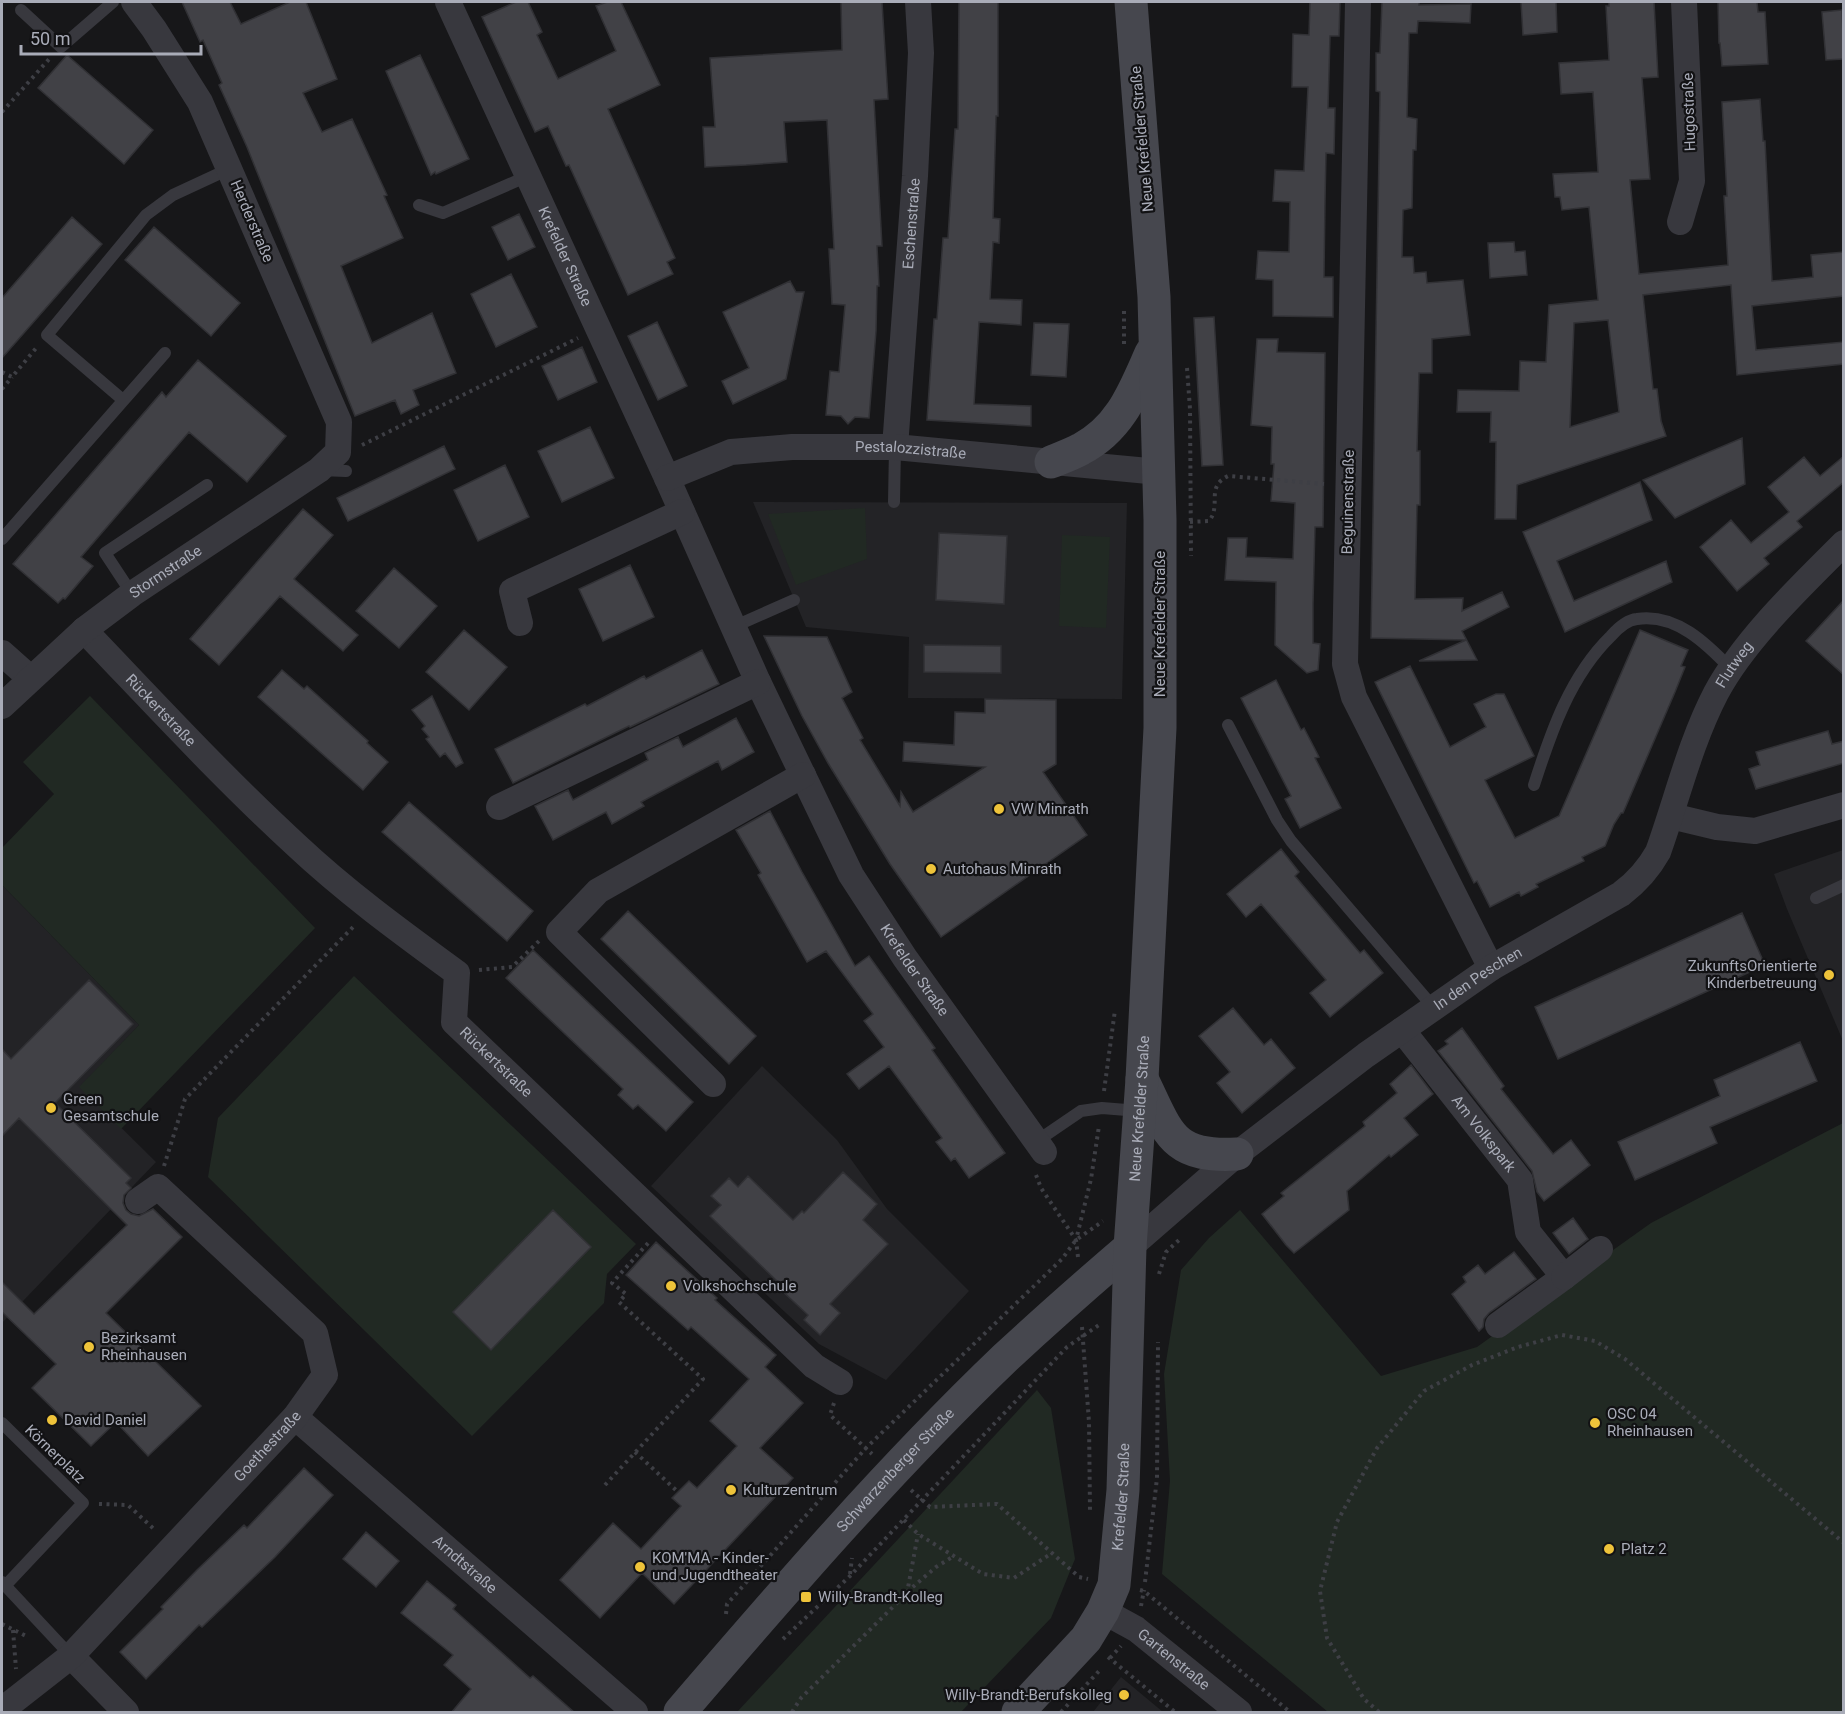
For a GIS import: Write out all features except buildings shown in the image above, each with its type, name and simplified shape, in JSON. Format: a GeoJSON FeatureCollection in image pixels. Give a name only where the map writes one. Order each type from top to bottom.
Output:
{"type":"FeatureCollection","features":[{"type":"Feature","properties":{"kind":"main road","name":"Neue Krefelder Straße"},"geometry":{"type":"LineString","coordinates":[[1130,1247],[1142,1079],[1160,728],[1161,520],[1152,256],[1131,2]]}},
{"type":"Feature","properties":{"kind":"main road"},"geometry":{"type":"LineString","coordinates":[[1051,462],[1082,449],[1108,430],[1128,406],[1155,343]]}},
{"type":"Feature","properties":{"kind":"main road"},"geometry":{"type":"LineString","coordinates":[[1142,1079],[1168,1130],[1178,1142],[1202,1154],[1237,1154]]}},
{"type":"Feature","properties":{"kind":"main road","name":"Schwarzenberger Straße"},"geometry":{"type":"LineString","coordinates":[[680,1713],[786,1589],[892,1473],[1004,1359],[1130,1247]]}},
{"type":"Feature","properties":{"kind":"main road","name":"Krefelder Straße"},"geometry":{"type":"LineString","coordinates":[[1018,1713],[1086,1639],[1103,1611],[1114,1585],[1124,1490],[1130,1247]]}},
{"type":"Feature","properties":{"kind":"street","name":"Herderstraße"},"geometry":{"type":"LineString","coordinates":[[134,2],[154,29],[200,102],[339,422],[342,462]]}},
{"type":"Feature","properties":{"kind":"street","name":"Krefelder Straße"},"geometry":{"type":"LineString","coordinates":[[448,2],[667,478],[758,682],[851,875],[905,958],[1041,1147]]}},
{"type":"Feature","properties":{"kind":"street","name":"Eschenstraße"},"geometry":{"type":"LineString","coordinates":[[895,447],[915,176],[921,52],[918,2]]}},
{"type":"Feature","properties":{"kind":"street","name":"Beguinenstraße"},"geometry":{"type":"LineString","coordinates":[[1358,2],[1345,663],[1354,697],[1491,968]]}},
{"type":"Feature","properties":{"kind":"street","name":"Hugostraße"},"geometry":{"type":"LineString","coordinates":[[1680,222],[1692,181],[1684,2]]}},
{"type":"Feature","properties":{"kind":"street","name":"Pestalozzistraße"},"geometry":{"type":"LineString","coordinates":[[667,478],[731,452],[792,447],[895,447],[1159,471]]}},
{"type":"Feature","properties":{"kind":"street","name":"Stormstraße"},"geometry":{"type":"LineString","coordinates":[[2,706],[84,630],[132,594],[319,470],[342,462]]}},
{"type":"Feature","properties":{"kind":"street"},"geometry":{"type":"LineString","coordinates":[[520,623],[512,591],[682,512]]}},
{"type":"Feature","properties":{"kind":"street","name":"Flutweg"},"geometry":{"type":"LineString","coordinates":[[1671,816],[1700,728],[1716,693],[1731,669],[1753,640],[1844,543]]}},
{"type":"Feature","properties":{"kind":"street","name":"Rückertstraße"},"geometry":{"type":"LineString","coordinates":[[84,630],[236,788],[296,846],[370,909],[457,973],[453,1022],[814,1366],[840,1382]]}},
{"type":"Feature","properties":{"kind":"street"},"geometry":{"type":"LineString","coordinates":[[2,653],[30,678]]}},
{"type":"Feature","properties":{"kind":"street"},"geometry":{"type":"LineString","coordinates":[[499,807],[758,682]]}},
{"type":"Feature","properties":{"kind":"street"},"geometry":{"type":"LineString","coordinates":[[713,1084],[559,932],[598,891],[803,776]]}},
{"type":"Feature","properties":{"kind":"street"},"geometry":{"type":"LineString","coordinates":[[1671,816],[1717,827],[1755,831],[1844,805]]}},
{"type":"Feature","properties":{"kind":"street","name":"In den Peschen"},"geometry":{"type":"LineString","coordinates":[[1130,1247],[1237,1154],[1402,1030],[1491,968],[1621,894],[1638,881],[1654,860],[1671,816]]}},
{"type":"Feature","properties":{"kind":"street","name":"Am Volkspark"},"geometry":{"type":"LineString","coordinates":[[1402,1030],[1520,1180],[1528,1232],[1564,1277]]}},
{"type":"Feature","properties":{"kind":"street","name":"Goethestraße"},"geometry":{"type":"LineString","coordinates":[[10,1703],[71,1656],[295,1418],[325,1375],[315,1333],[148,1194]]}},
{"type":"Feature","properties":{"kind":"street"},"geometry":{"type":"LineString","coordinates":[[1498,1325],[1600,1249]]}},
{"type":"Feature","properties":{"kind":"street","name":"Arndtstraße"},"geometry":{"type":"LineString","coordinates":[[295,1418],[635,1713]]}},
{"type":"Feature","properties":{"kind":"street","name":"Gartenstraße"},"geometry":{"type":"LineString","coordinates":[[1103,1611],[1136,1629],[1239,1713]]}},
{"type":"Feature","properties":{"kind":"street"},"geometry":{"type":"LineString","coordinates":[[71,1656],[126,1713]]}},
{"type":"Feature","properties":{"kind":"lane"},"geometry":{"type":"LineString","coordinates":[[21,10],[61,46],[113,2]]}},
{"type":"Feature","properties":{"kind":"lane"},"geometry":{"type":"LineString","coordinates":[[123,400],[47,335],[146,215],[173,195],[229,169]]}},
{"type":"Feature","properties":{"kind":"lane"},"geometry":{"type":"LineString","coordinates":[[419,206],[443,213],[528,176]]}},
{"type":"Feature","properties":{"kind":"lane"},"geometry":{"type":"LineString","coordinates":[[2,539],[165,353]]}},
{"type":"Feature","properties":{"kind":"lane"},"geometry":{"type":"LineString","coordinates":[[894,502],[895,447]]}},
{"type":"Feature","properties":{"kind":"lane"},"geometry":{"type":"LineString","coordinates":[[132,594],[105,553],[207,484]]}},
{"type":"Feature","properties":{"kind":"lane"},"geometry":{"type":"LineString","coordinates":[[733,627],[795,600]]}},
{"type":"Feature","properties":{"kind":"lane"},"geometry":{"type":"LineString","coordinates":[[1534,785],[1548,741],[1572,688],[1596,650],[1619,627],[1635,619],[1654,618],[1679,626],[1698,638],[1731,669]]}},
{"type":"Feature","properties":{"kind":"lane"},"geometry":{"type":"LineString","coordinates":[[1228,725],[1277,820],[1292,841],[1434,1008]]}},
{"type":"Feature","properties":{"kind":"lane"},"geometry":{"type":"LineString","coordinates":[[1816,898],[1844,885]]}},
{"type":"Feature","properties":{"kind":"lane"},"geometry":{"type":"LineString","coordinates":[[1041,1147],[1081,1111],[1102,1108],[1139,1111]]}},
{"type":"Feature","properties":{"kind":"lane","name":"Körnerplatz"},"geometry":{"type":"LineString","coordinates":[[2,1423],[83,1503],[3,1584],[71,1656]]}},
{"type":"Feature","properties":{"kind":"path"},"geometry":{"type":"LineString","coordinates":[[2,112],[61,46]]}},
{"type":"Feature","properties":{"kind":"path"},"geometry":{"type":"LineString","coordinates":[[1124,303],[1122,326],[1124,349]]}},
{"type":"Feature","properties":{"kind":"path"},"geometry":{"type":"LineString","coordinates":[[342,462],[364,444],[579,338],[597,330],[602,339]]}},
{"type":"Feature","properties":{"kind":"path"},"geometry":{"type":"LineString","coordinates":[[2,389],[47,335]]}},
{"type":"Feature","properties":{"kind":"path"},"geometry":{"type":"LineString","coordinates":[[2,372],[12,376]]}},
{"type":"Feature","properties":{"kind":"path"},"geometry":{"type":"LineString","coordinates":[[1161,520],[1209,521],[1214,515],[1215,488],[1219,480],[1228,476],[1349,486]]}},
{"type":"Feature","properties":{"kind":"path"},"geometry":{"type":"LineString","coordinates":[[148,1194],[184,1099],[370,909]]}},
{"type":"Feature","properties":{"kind":"path"},"geometry":{"type":"LineString","coordinates":[[457,973],[512,967],[537,942],[559,932]]}},
{"type":"Feature","properties":{"kind":"path"},"geometry":{"type":"LineString","coordinates":[[1041,1147],[1034,1169],[1041,1188],[1076,1240],[1092,1179],[1115,1008]]}},
{"type":"Feature","properties":{"kind":"path"},"geometry":{"type":"LineString","coordinates":[[850,1576],[1067,1347],[1159,1277],[1166,1252],[1166,1215]]}},
{"type":"Feature","properties":{"kind":"path"},"geometry":{"type":"LineString","coordinates":[[1166,1252],[1181,1238]]}},
{"type":"Feature","properties":{"kind":"path"},"geometry":{"type":"LineString","coordinates":[[605,1485],[703,1379],[619,1302],[626,1294],[612,1283],[643,1249]]}},
{"type":"Feature","properties":{"kind":"path"},"geometry":{"type":"LineString","coordinates":[[1080,1290],[1089,1422],[1090,1516]]}},
{"type":"Feature","properties":{"kind":"path"},"geometry":{"type":"LineString","coordinates":[[1379,1713],[1364,1699],[1327,1638],[1320,1591],[1337,1522],[1377,1448],[1424,1391],[1472,1365],[1518,1347],[1562,1335],[1595,1341],[1625,1359],[1844,1543]]}},
{"type":"Feature","properties":{"kind":"path"},"geometry":{"type":"LineString","coordinates":[[840,1382],[830,1415],[930,1507],[997,1504],[1079,1576],[1087,1578],[1089,1568]]}},
{"type":"Feature","properties":{"kind":"path"},"geometry":{"type":"LineString","coordinates":[[635,1452],[678,1492]]}},
{"type":"Feature","properties":{"kind":"path"},"geometry":{"type":"LineString","coordinates":[[83,1503],[128,1505],[174,1548]]}},
{"type":"Feature","properties":{"kind":"path"},"geometry":{"type":"LineString","coordinates":[[904,1520],[918,1534],[983,1574],[1014,1578],[1052,1553]]}},
{"type":"Feature","properties":{"kind":"path"},"geometry":{"type":"LineString","coordinates":[[907,1593],[918,1534]]}},
{"type":"Feature","properties":{"kind":"path"},"geometry":{"type":"LineString","coordinates":[[792,1713],[801,1698],[907,1593],[936,1567],[954,1556]]}},
{"type":"Feature","properties":{"kind":"path"},"geometry":{"type":"LineString","coordinates":[[1144,1591],[1290,1713]]}},
{"type":"Feature","properties":{"kind":"path"},"geometry":{"type":"LineString","coordinates":[[10,1703],[13,1630]]}},
{"type":"Feature","properties":{"kind":"path"},"geometry":{"type":"LineString","coordinates":[[1110,1658],[1175,1713]]}},
{"type":"Feature","properties":{"kind":"shaded area"},"geometry":{"type":"Polygon","coordinates":[[[753,502],[1127,503],[1122,699],[908,698],[909,637],[806,627],[753,502]]]}},
{"type":"Feature","properties":{"kind":"shaded area"},"geometry":{"type":"Polygon","coordinates":[[[865,508],[867,559],[796,585],[768,514],[865,508]]]}},
{"type":"Feature","properties":{"kind":"shaded area"},"geometry":{"type":"Polygon","coordinates":[[[1062,535],[1110,537],[1106,628],[1059,626],[1062,535]]]}},
{"type":"Feature","properties":{"kind":"shaded area"},"geometry":{"type":"Polygon","coordinates":[[[90,696],[315,928],[121,1129],[79,1087],[139,1025],[2,885],[2,848],[54,794],[23,762],[90,696]]]}},
{"type":"Feature","properties":{"kind":"shaded area","name":"ZukunftsOrientierte Kinderbetreuung"},"geometry":{"type":"Polygon","coordinates":[[[1843,850],[1843,1041],[1774,874],[1843,850]]]}},
{"type":"Feature","properties":{"kind":"shaded area","name":"Green Gesamtschule"},"geometry":{"type":"Polygon","coordinates":[[[2,885],[139,1025],[80,1087],[156,1162],[2,1323],[2,885]]]}},
{"type":"Feature","properties":{"kind":"shaded area"},"geometry":{"type":"Polygon","coordinates":[[[354,976],[636,1244],[607,1274],[604,1303],[472,1436],[208,1177],[218,1118],[354,976]]]}},
{"type":"Feature","properties":{"kind":"shaded area"},"geometry":{"type":"Polygon","coordinates":[[[762,1066],[837,1140],[887,1209],[969,1291],[886,1380],[819,1344],[651,1186],[762,1066]]]}},
{"type":"Feature","properties":{"kind":"shaded area","name":"OSC 04 Rheinhausen"},"geometry":{"type":"Polygon","coordinates":[[[1843,1123],[1843,1712],[1328,1712],[1162,1574],[1170,1481],[1164,1374],[1181,1270],[1209,1238],[1240,1210],[1381,1376],[1477,1347],[1651,1223],[1843,1123]]]}},
{"type":"Feature","properties":{"kind":"shaded area"},"geometry":{"type":"Polygon","coordinates":[[[1037,1390],[1051,1408],[1075,1559],[1051,1618],[961,1712],[737,1712],[1037,1390]]]}},
{"type":"Feature","properties":{"kind":"shaded area","name":"Willy-Brandt-Berufskolleg"},"geometry":{"type":"Polygon","coordinates":[[[1121,1677],[1163,1712],[1093,1712],[1121,1677]]]}},
{"type":"Feature","properties":{"kind":"place","name":"VW Minrath"},"geometry":{"type":"Point","coordinates":[999,809]}},
{"type":"Feature","properties":{"kind":"place","name":"Autohaus Minrath"},"geometry":{"type":"Point","coordinates":[931,869]}},
{"type":"Feature","properties":{"kind":"place","name":"ZukunftsOrientierte Kinderbetreuung"},"geometry":{"type":"Point","coordinates":[1829,975]}},
{"type":"Feature","properties":{"kind":"place","name":"Green Gesamtschule"},"geometry":{"type":"Point","coordinates":[51,1108]}},
{"type":"Feature","properties":{"kind":"place","name":"Volkshochschule"},"geometry":{"type":"Point","coordinates":[671,1286]}},
{"type":"Feature","properties":{"kind":"place","name":"Bezirksamt Rheinhausen"},"geometry":{"type":"Point","coordinates":[89,1347]}},
{"type":"Feature","properties":{"kind":"place","name":"David Daniel"},"geometry":{"type":"Point","coordinates":[52,1420]}},
{"type":"Feature","properties":{"kind":"place","name":"OSC 04 Rheinhausen"},"geometry":{"type":"Point","coordinates":[1595,1423]}},
{"type":"Feature","properties":{"kind":"place","name":"Kulturzentrum"},"geometry":{"type":"Point","coordinates":[731,1490]}},
{"type":"Feature","properties":{"kind":"place","name":"Platz 2"},"geometry":{"type":"Point","coordinates":[1609,1549]}},
{"type":"Feature","properties":{"kind":"place","name":"KOM'MA - Kinder- und Jugendtheater"},"geometry":{"type":"Point","coordinates":[640,1567]}},
{"type":"Feature","properties":{"kind":"place","name":"Willy-Brandt-Kolleg"},"geometry":{"type":"Point","coordinates":[806,1597]}},
{"type":"Feature","properties":{"kind":"place","name":"Willy-Brandt-Berufskolleg"},"geometry":{"type":"Point","coordinates":[1124,1695]}}]}
